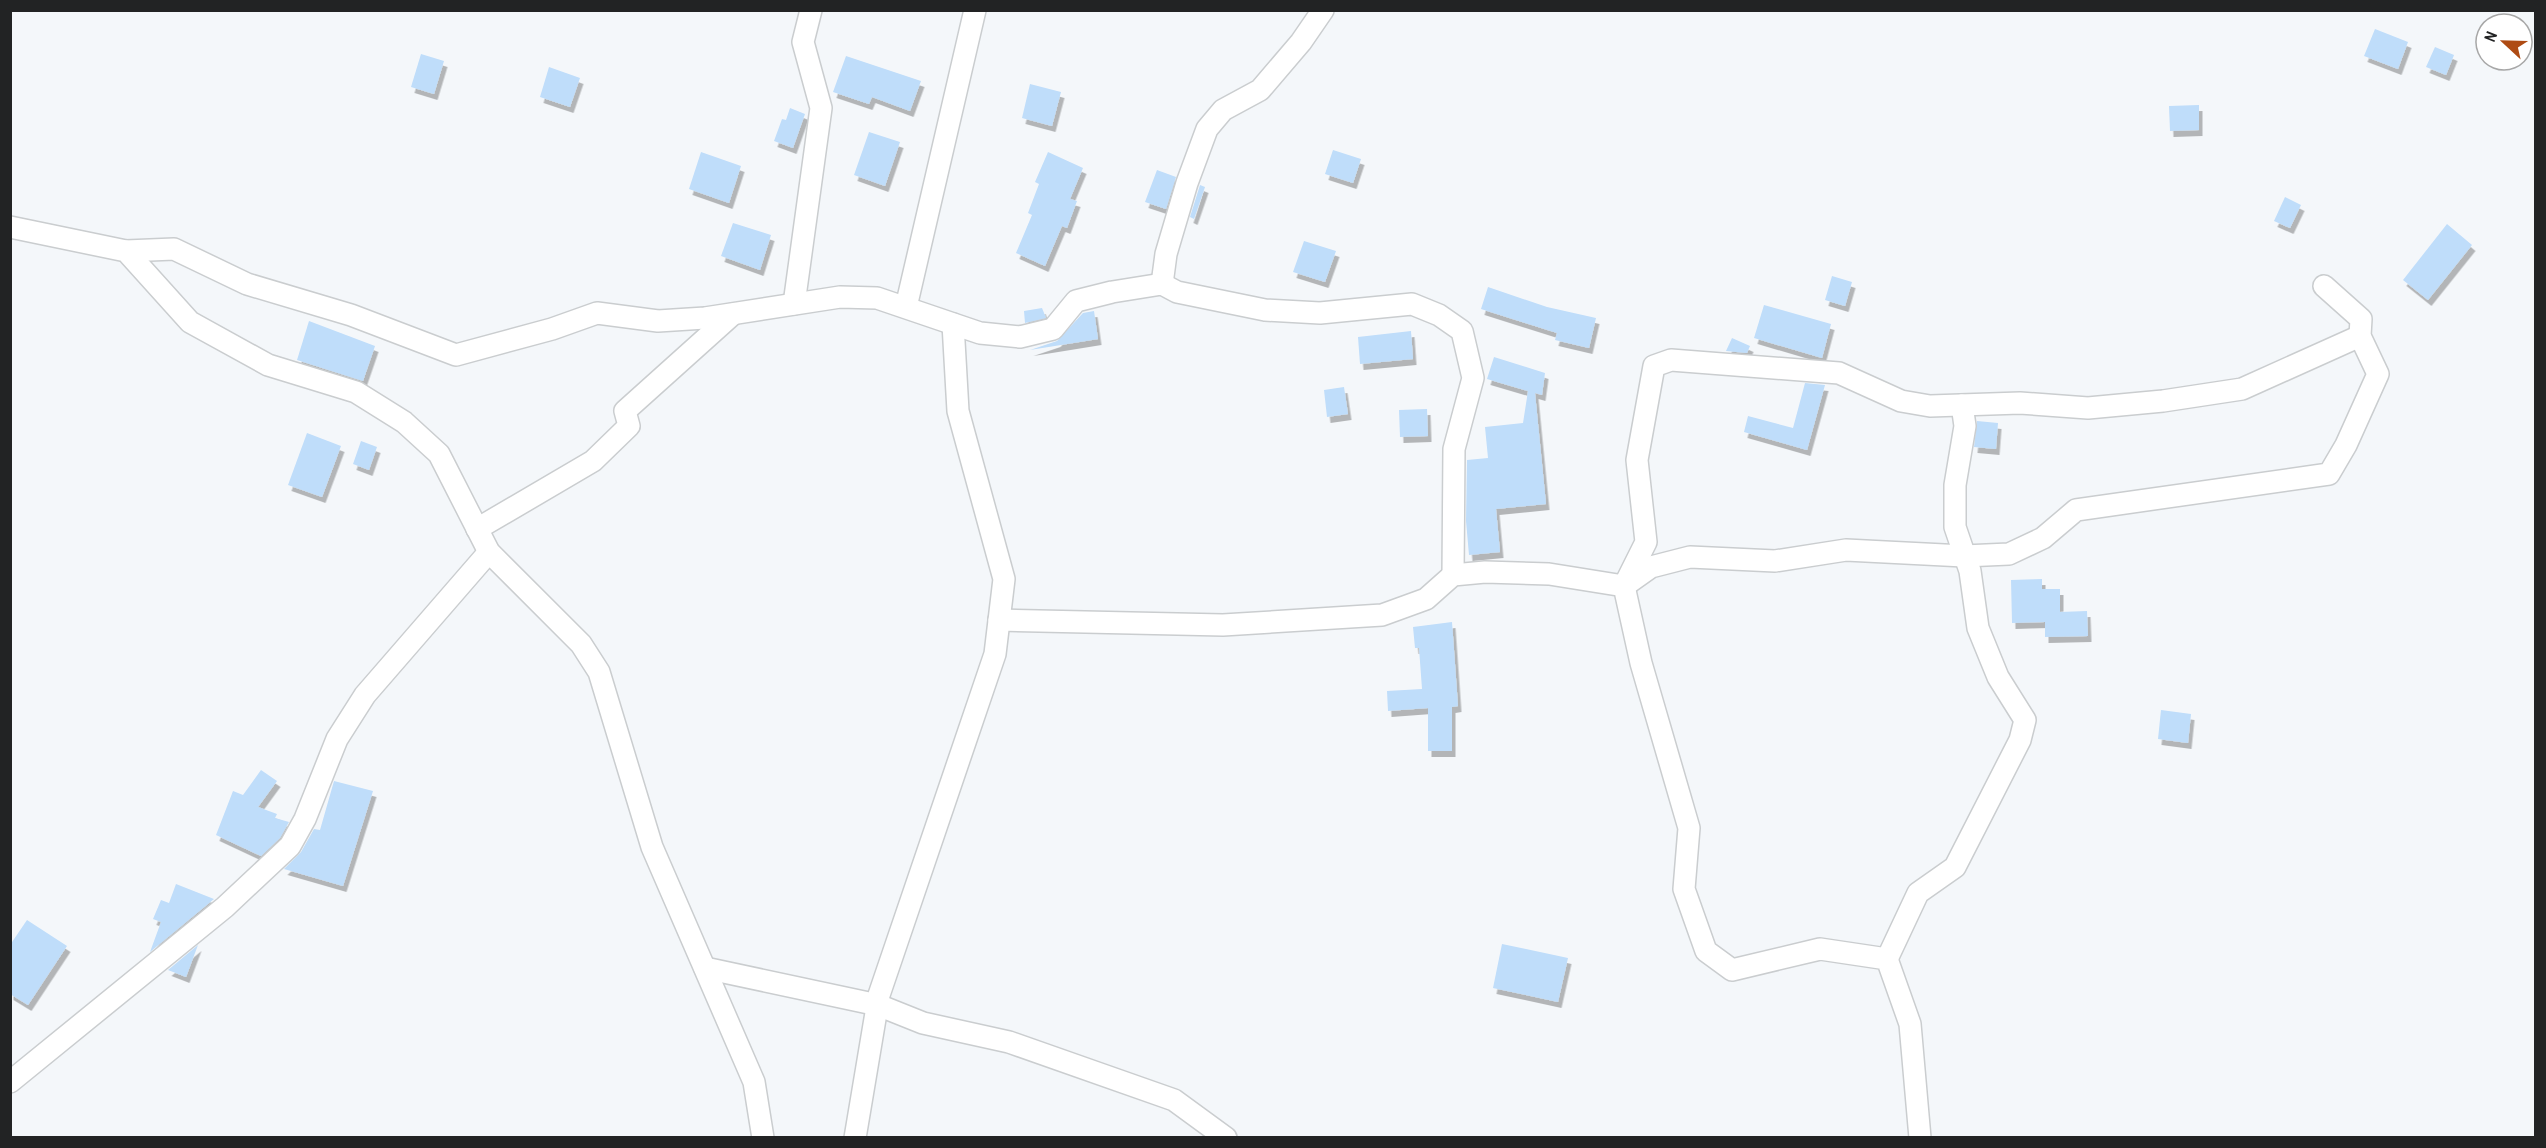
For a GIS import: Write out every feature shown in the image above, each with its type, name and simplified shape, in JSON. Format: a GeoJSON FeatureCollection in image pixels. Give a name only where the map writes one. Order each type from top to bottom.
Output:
{"type":"FeatureCollection","features":[{"type":"Feature","properties":{"kind":"street"},"geometry":{"type":"LineString","coordinates":[[794,304],[821,108],[803,42],[811,10]]}},
{"type":"Feature","properties":{"kind":"street"},"geometry":{"type":"LineString","coordinates":[[906,307],[975,10]]}},
{"type":"Feature","properties":{"kind":"street"},"geometry":{"type":"LineString","coordinates":[[1162,284],[1166,255],[1187,183],[1207,129],[1223,110],[1260,90],[1301,42],[1323,10]]}},
{"type":"Feature","properties":{"kind":"street"},"geometry":{"type":"LineString","coordinates":[[10,227],[126,251],[174,249],[248,284],[351,315],[456,355],[552,329],[597,313],[657,321],[732,314],[840,297],[877,298],[980,333],[1020,337],[1053,329],[1076,301],[1112,292],[1162,284],[1177,292],[1265,310],[1320,313],[1412,304],[1439,315],[1462,331],[1473,378],[1454,449],[1453,575]]}},
{"type":"Feature","properties":{"kind":"street"},"geometry":{"type":"LineString","coordinates":[[126,251],[190,322],[268,365],[356,392],[404,422],[439,454],[489,552],[581,644],[599,672],[652,847],[754,1082],[763,1137]]}},
{"type":"Feature","properties":{"kind":"street"},"geometry":{"type":"LineString","coordinates":[[999,621],[1223,625],[1383,615],[1426,599],[1453,575],[1485,572],[1549,574],[1624,586],[1651,567],[1690,557],[1775,561],[1846,550],[1964,556],[2008,554],[2043,538],[2076,510],[2329,474],[2346,445],[2378,374],[2360,336],[2361,319],[2324,286]]}},
{"type":"Feature","properties":{"kind":"street"},"geometry":{"type":"LineString","coordinates":[[477,529],[593,461],[629,426],[624,411],[688,356],[732,314]]}},
{"type":"Feature","properties":{"kind":"street"},"geometry":{"type":"LineString","coordinates":[[855,1137],[878,1005],[995,654],[999,621],[1004,579],[958,411],[953,324]]}},
{"type":"Feature","properties":{"kind":"street"},"geometry":{"type":"LineString","coordinates":[[1887,959],[1820,949],[1731,970],[1706,951],[1684,889],[1689,828],[1641,663],[1624,586],[1646,542],[1637,460],[1654,366],[1671,360],[1839,374],[1901,401],[1930,406],[2020,403],[2088,408],[2163,401],[2242,389],[2360,336]]}},
{"type":"Feature","properties":{"kind":"street"},"geometry":{"type":"LineString","coordinates":[[1920,1137],[1910,1024],[1887,959],[1918,893],[1955,867],[2020,740],[2025,720],[1998,677],[1978,628],[1970,571],[1955,527],[1955,485],[1965,426],[1962,405]]}},
{"type":"Feature","properties":{"kind":"street"},"geometry":{"type":"LineString","coordinates":[[10,1082],[225,907],[290,846],[305,819],[337,740],[365,695],[489,552]]}},
{"type":"Feature","properties":{"kind":"street"},"geometry":{"type":"LineString","coordinates":[[705,968],[878,1005],[923,1023],[1009,1042],[1174,1100],[1226,1137]]}},
{"type":"Feature","properties":{"kind":"building"},"geometry":{"type":"Polygon","coordinates":[[[2375,29],[2408,42],[2398,69],[2364,56],[2375,29]]]}},
{"type":"Feature","properties":{"kind":"building"},"geometry":{"type":"Polygon","coordinates":[[[2435,47],[2454,55],[2446,75],[2426,67],[2435,47]]]}},
{"type":"Feature","properties":{"kind":"building"},"geometry":{"type":"Polygon","coordinates":[[[421,54],[444,61],[434,94],[411,87],[421,54]]]}},
{"type":"Feature","properties":{"kind":"building"},"geometry":{"type":"Polygon","coordinates":[[[846,56],[921,81],[910,111],[872,97],[869,104],[833,92],[846,56]]]}},
{"type":"Feature","properties":{"kind":"building"},"geometry":{"type":"Polygon","coordinates":[[[549,67],[580,78],[570,107],[540,97],[549,67]]]}},
{"type":"Feature","properties":{"kind":"building"},"geometry":{"type":"Polygon","coordinates":[[[1030,84],[1061,92],[1052,126],[1022,118],[1030,84]]]}},
{"type":"Feature","properties":{"kind":"building"},"geometry":{"type":"Polygon","coordinates":[[[2199,105],[2199,130],[2170,131],[2169,106],[2199,105]]]}},
{"type":"Feature","properties":{"kind":"building"},"geometry":{"type":"Polygon","coordinates":[[[790,108],[805,114],[793,148],[774,141],[782,119],[786,120],[790,108]]]}},
{"type":"Feature","properties":{"kind":"building"},"geometry":{"type":"Polygon","coordinates":[[[869,132],[900,142],[885,186],[854,175],[869,132]]]}},
{"type":"Feature","properties":{"kind":"building"},"geometry":{"type":"Polygon","coordinates":[[[1333,150],[1361,159],[1353,183],[1325,174],[1333,150]]]}},
{"type":"Feature","properties":{"kind":"building"},"geometry":{"type":"Polygon","coordinates":[[[701,152],[741,166],[729,203],[689,189],[701,152]]]}},
{"type":"Feature","properties":{"kind":"building"},"geometry":{"type":"Polygon","coordinates":[[[1048,152],[1083,168],[1070,199],[1077,201],[1067,228],[1062,226],[1045,266],[1016,253],[1032,215],[1028,213],[1039,184],[1035,182],[1048,152]]]}},
{"type":"Feature","properties":{"kind":"building"},"geometry":{"type":"Polygon","coordinates":[[[1157,170],[1176,177],[1166,209],[1145,202],[1157,170]]]}},
{"type":"Feature","properties":{"kind":"building"},"geometry":{"type":"Polygon","coordinates":[[[1200,185],[1205,187],[1194,219],[1190,217],[1200,185]]]}},
{"type":"Feature","properties":{"kind":"building"},"geometry":{"type":"Polygon","coordinates":[[[2285,197],[2301,205],[2290,228],[2274,221],[2285,197]]]}},
{"type":"Feature","properties":{"kind":"building"},"geometry":{"type":"Polygon","coordinates":[[[733,223],[771,235],[760,270],[721,256],[733,223]]]}},
{"type":"Feature","properties":{"kind":"building"},"geometry":{"type":"Polygon","coordinates":[[[2447,224],[2472,245],[2428,300],[2403,280],[2447,224]]]}},
{"type":"Feature","properties":{"kind":"building"},"geometry":{"type":"Polygon","coordinates":[[[1304,241],[1336,251],[1325,282],[1293,272],[1304,241]]]}},
{"type":"Feature","properties":{"kind":"building"},"geometry":{"type":"Polygon","coordinates":[[[1832,276],[1852,282],[1845,306],[1825,300],[1832,276]]]}},
{"type":"Feature","properties":{"kind":"building"},"geometry":{"type":"Polygon","coordinates":[[[1488,287],[1547,307],[1596,318],[1589,348],[1555,340],[1557,333],[1481,309],[1488,287]]]}},
{"type":"Feature","properties":{"kind":"building"},"geometry":{"type":"Polygon","coordinates":[[[1764,305],[1831,324],[1822,358],[1754,338],[1764,305]]]}},
{"type":"Feature","properties":{"kind":"building"},"geometry":{"type":"Polygon","coordinates":[[[1042,308],[1046,318],[1025,323],[1024,311],[1042,308]]]}},
{"type":"Feature","properties":{"kind":"building"},"geometry":{"type":"Polygon","coordinates":[[[1094,311],[1098,339],[1030,350],[1057,341],[1083,313],[1094,311]]]}},
{"type":"Feature","properties":{"kind":"building"},"geometry":{"type":"Polygon","coordinates":[[[309,321],[375,346],[363,381],[297,360],[309,321]]]}},
{"type":"Feature","properties":{"kind":"building"},"geometry":{"type":"Polygon","coordinates":[[[1411,331],[1413,359],[1360,364],[1358,337],[1411,331]]]}},
{"type":"Feature","properties":{"kind":"building"},"geometry":{"type":"Polygon","coordinates":[[[1732,338],[1750,346],[1747,353],[1726,351],[1732,338]]]}},
{"type":"Feature","properties":{"kind":"building"},"geometry":{"type":"Polygon","coordinates":[[[1494,357],[1545,373],[1542,395],[1535,393],[1546,504],[1496,509],[1500,552],[1469,555],[1466,521],[1467,460],[1488,458],[1485,427],[1523,423],[1528,391],[1487,379],[1494,357]]]}},
{"type":"Feature","properties":{"kind":"building"},"geometry":{"type":"Polygon","coordinates":[[[1805,383],[1825,385],[1807,450],[1744,432],[1748,416],[1793,428],[1805,383]]]}},
{"type":"Feature","properties":{"kind":"building"},"geometry":{"type":"Polygon","coordinates":[[[1344,387],[1348,414],[1327,417],[1324,390],[1344,387]]]}},
{"type":"Feature","properties":{"kind":"building"},"geometry":{"type":"Polygon","coordinates":[[[1427,409],[1428,436],[1400,437],[1399,410],[1427,409]]]}},
{"type":"Feature","properties":{"kind":"building"},"geometry":{"type":"Polygon","coordinates":[[[1977,421],[1998,423],[1996,449],[1974,447],[1977,421]]]}},
{"type":"Feature","properties":{"kind":"building"},"geometry":{"type":"Polygon","coordinates":[[[307,433],[341,446],[322,497],[288,485],[307,433]]]}},
{"type":"Feature","properties":{"kind":"building"},"geometry":{"type":"Polygon","coordinates":[[[361,441],[377,447],[369,470],[353,464],[361,441]]]}},
{"type":"Feature","properties":{"kind":"building"},"geometry":{"type":"Polygon","coordinates":[[[2042,579],[2042,589],[2060,589],[2060,612],[2087,611],[2088,636],[2045,637],[2045,622],[2012,623],[2011,580],[2042,579]]]}},
{"type":"Feature","properties":{"kind":"building"},"geometry":{"type":"Polygon","coordinates":[[[1452,622],[1458,706],[1452,707],[1452,751],[1428,751],[1428,708],[1388,711],[1387,691],[1422,689],[1419,648],[1415,648],[1413,627],[1452,622]]]}},
{"type":"Feature","properties":{"kind":"building"},"geometry":{"type":"Polygon","coordinates":[[[2161,710],[2191,714],[2188,743],[2158,739],[2161,710]]]}},
{"type":"Feature","properties":{"kind":"building"},"geometry":{"type":"Polygon","coordinates":[[[261,770],[277,781],[258,807],[277,814],[275,818],[289,822],[280,838],[261,856],[216,835],[233,791],[243,795],[261,770]]]}},
{"type":"Feature","properties":{"kind":"building"},"geometry":{"type":"Polygon","coordinates":[[[334,781],[373,791],[343,886],[284,869],[301,852],[314,829],[320,830],[334,781]]]}},
{"type":"Feature","properties":{"kind":"building"},"geometry":{"type":"Polygon","coordinates":[[[176,884],[214,899],[150,952],[161,922],[153,919],[161,900],[169,903],[176,884]]]}},
{"type":"Feature","properties":{"kind":"building"},"geometry":{"type":"Polygon","coordinates":[[[27,920],[67,946],[28,1005],[10,994],[10,945],[27,920]]]}},
{"type":"Feature","properties":{"kind":"building"},"geometry":{"type":"Polygon","coordinates":[[[1502,944],[1568,958],[1558,1002],[1493,988],[1502,944]]]}},
{"type":"Feature","properties":{"kind":"building"},"geometry":{"type":"Polygon","coordinates":[[[198,945],[186,977],[168,970],[198,945]]]}}]}
